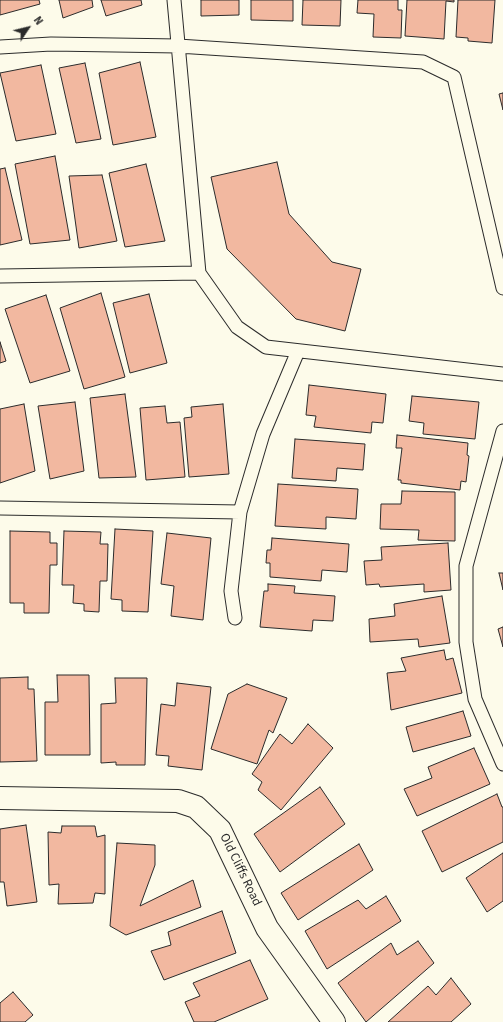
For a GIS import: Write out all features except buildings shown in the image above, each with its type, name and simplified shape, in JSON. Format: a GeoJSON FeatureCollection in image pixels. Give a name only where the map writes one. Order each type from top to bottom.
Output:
{"type":"FeatureCollection","features":[{"type":"Feature","properties":{"kind":"street","name":"Old Cliffs Road"},"geometry":{"type":"LineString","coordinates":[[0,798],[178,800],[196,807],[220,830],[268,928],[334,1022]]}},
{"type":"Feature","properties":{"kind":"lane"},"geometry":{"type":"LineString","coordinates":[[174,0],[199,273],[237,327],[266,347],[503,374]]}},
{"type":"Feature","properties":{"kind":"lane"},"geometry":{"type":"LineString","coordinates":[[0,47],[51,44],[178,46],[423,62],[454,77],[503,288]]}},
{"type":"Feature","properties":{"kind":"lane"},"geometry":{"type":"LineString","coordinates":[[0,276],[199,273]]}},
{"type":"Feature","properties":{"kind":"lane"},"geometry":{"type":"LineString","coordinates":[[234,618],[231,591],[240,512],[263,434],[298,350]]}},
{"type":"Feature","properties":{"kind":"lane"},"geometry":{"type":"LineString","coordinates":[[503,431],[466,566],[466,642],[475,699],[503,764]]}},
{"type":"Feature","properties":{"kind":"lane"},"geometry":{"type":"LineString","coordinates":[[0,508],[240,512]]}}]}
